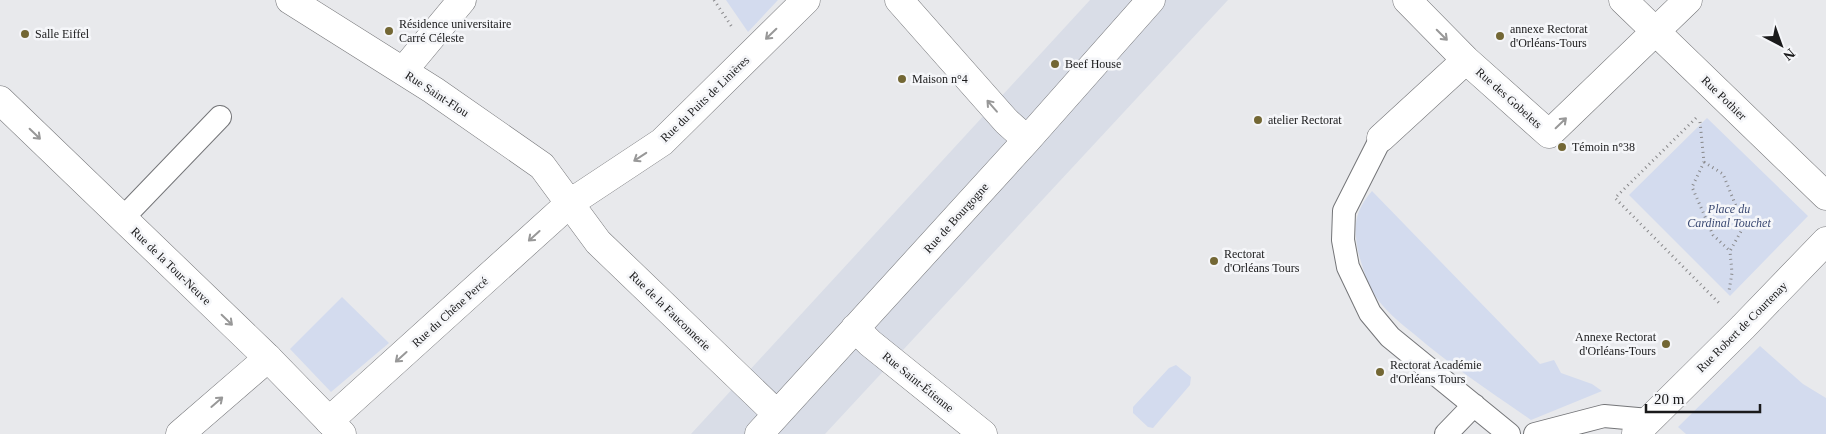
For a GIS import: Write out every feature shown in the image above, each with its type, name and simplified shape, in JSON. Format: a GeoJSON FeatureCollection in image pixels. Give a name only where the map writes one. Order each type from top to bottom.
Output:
{"type":"FeatureCollection","features":[{"type":"Feature","properties":{"kind":"street","name":"Rue Saint-Flou"},"geometry":{"type":"LineString","coordinates":[[290,0],[403,71],[542,166],[570,203]]}},
{"type":"Feature","properties":{"kind":"street"},"geometry":{"type":"LineString","coordinates":[[403,71],[462,0]]}},
{"type":"Feature","properties":{"kind":"street","name":"Rue du Puits de Linières"},"geometry":{"type":"LineString","coordinates":[[570,203],[662,142],[806,0]]}},
{"type":"Feature","properties":{"kind":"street"},"geometry":{"type":"LineString","coordinates":[[899,0],[1006,121],[1027,140]]}},
{"type":"Feature","properties":{"kind":"street","name":"Rue de Bourgogne"},"geometry":{"type":"LineString","coordinates":[[759,434],[1027,140],[1151,0]]}},
{"type":"Feature","properties":{"kind":"street","name":"Rue des Gobelets"},"geometry":{"type":"LineString","coordinates":[[1407,0],[1466,60],[1549,134],[1656,31]]}},
{"type":"Feature","properties":{"kind":"street","name":"Rue Pothier"},"geometry":{"type":"LineString","coordinates":[[1623,0],[1826,196]]}},
{"type":"Feature","properties":{"kind":"street"},"geometry":{"type":"LineString","coordinates":[[1656,31],[1688,0]]}},
{"type":"Feature","properties":{"kind":"street"},"geometry":{"type":"LineString","coordinates":[[1381,138],[1466,60]]}},
{"type":"Feature","properties":{"kind":"street","name":"Rue de la Tour-Neuve"},"geometry":{"type":"LineString","coordinates":[[0,100],[268,358],[336,428]]}},
{"type":"Feature","properties":{"kind":"street","name":"Rue de la Fauconnerie"},"geometry":{"type":"LineString","coordinates":[[570,203],[598,242],[777,414]]}},
{"type":"Feature","properties":{"kind":"street","name":"Rue du Chêne Percé"},"geometry":{"type":"LineString","coordinates":[[336,428],[570,203]]}},
{"type":"Feature","properties":{"kind":"street","name":"Rue Robert de Courtenay"},"geometry":{"type":"LineString","coordinates":[[1640,430],[1734,318],[1826,241]]}},
{"type":"Feature","properties":{"kind":"street","name":"Rue Saint-Étienne"},"geometry":{"type":"LineString","coordinates":[[855,328],[870,343],[983,434]]}},
{"type":"Feature","properties":{"kind":"street"},"geometry":{"type":"LineString","coordinates":[[180,434],[268,358]]}},
{"type":"Feature","properties":{"kind":"lane"},"geometry":{"type":"LineString","coordinates":[[122,219],[220,117]]}},
{"type":"Feature","properties":{"kind":"lane"},"geometry":{"type":"LineString","coordinates":[[1381,138],[1344,211],[1343,240],[1348,268],[1370,313],[1390,337],[1509,434]]}},
{"type":"Feature","properties":{"kind":"lane"},"geometry":{"type":"LineString","coordinates":[[1446,434],[1474,406]]}},
{"type":"Feature","properties":{"kind":"lane"},"geometry":{"type":"LineString","coordinates":[[1535,434],[1604,416],[1640,430]]}},
{"type":"Feature","properties":{"kind":"path"},"geometry":{"type":"LineString","coordinates":[[1730,251],[1713,235],[1692,186],[1704,162],[1699,115],[1615,198],[1734,318]]}},
{"type":"Feature","properties":{"kind":"path"},"geometry":{"type":"LineString","coordinates":[[1704,162],[1723,174],[1744,226],[1730,251],[1734,318]]}},
{"type":"Feature","properties":{"kind":"shaded area"},"geometry":{"type":"Polygon","coordinates":[[[1090,0],[1228,0],[825,434],[691,434],[1090,0]]]}},
{"type":"Feature","properties":{"kind":"green space"},"geometry":{"type":"Polygon","coordinates":[[[726,0],[778,0],[748,32],[726,0]]]}},
{"type":"Feature","properties":{"kind":"green space","name":"Place du Cardinal Touchet"},"geometry":{"type":"Polygon","coordinates":[[[1707,118],[1808,216],[1730,296],[1629,195],[1707,118]]]}},
{"type":"Feature","properties":{"kind":"green space"},"geometry":{"type":"Polygon","coordinates":[[[1372,191],[1540,364],[1554,360],[1561,373],[1592,384],[1602,391],[1531,420],[1457,368],[1397,320],[1374,294],[1366,278],[1358,251],[1357,219],[1362,205],[1372,191]]]}},
{"type":"Feature","properties":{"kind":"green space"},"geometry":{"type":"Polygon","coordinates":[[[342,297],[389,343],[331,392],[290,349],[342,297]]]}},
{"type":"Feature","properties":{"kind":"green space"},"geometry":{"type":"Polygon","coordinates":[[[1760,346],[1803,384],[1826,398],[1826,434],[1686,434],[1678,427],[1760,346]]]}},
{"type":"Feature","properties":{"kind":"green space"},"geometry":{"type":"Polygon","coordinates":[[[1176,365],[1191,377],[1190,385],[1153,428],[1148,427],[1133,413],[1133,407],[1169,368],[1176,365]]]}},
{"type":"Feature","properties":{"kind":"place","name":"Résidence universitaire Carré Céleste"},"geometry":{"type":"Point","coordinates":[389,31]}},
{"type":"Feature","properties":{"kind":"place","name":"Salle Eiffel"},"geometry":{"type":"Point","coordinates":[25,34]}},
{"type":"Feature","properties":{"kind":"place","name":"annexe Rectorat d'Orléans-Tours"},"geometry":{"type":"Point","coordinates":[1500,36]}},
{"type":"Feature","properties":{"kind":"place","name":"Beef House"},"geometry":{"type":"Point","coordinates":[1055,64]}},
{"type":"Feature","properties":{"kind":"place","name":"Maison n°4"},"geometry":{"type":"Point","coordinates":[902,79]}},
{"type":"Feature","properties":{"kind":"place","name":"atelier Rectorat"},"geometry":{"type":"Point","coordinates":[1258,120]}},
{"type":"Feature","properties":{"kind":"place","name":"Témoin n°38"},"geometry":{"type":"Point","coordinates":[1562,147]}},
{"type":"Feature","properties":{"kind":"place","name":"Rectorat d'Orléans Tours"},"geometry":{"type":"Point","coordinates":[1214,261]}},
{"type":"Feature","properties":{"kind":"place","name":"Annexe Rectorat d'Orléans-Tours"},"geometry":{"type":"Point","coordinates":[1666,344]}},
{"type":"Feature","properties":{"kind":"place","name":"Rectorat Académie d'Orléans Tours"},"geometry":{"type":"Point","coordinates":[1380,372]}}]}
